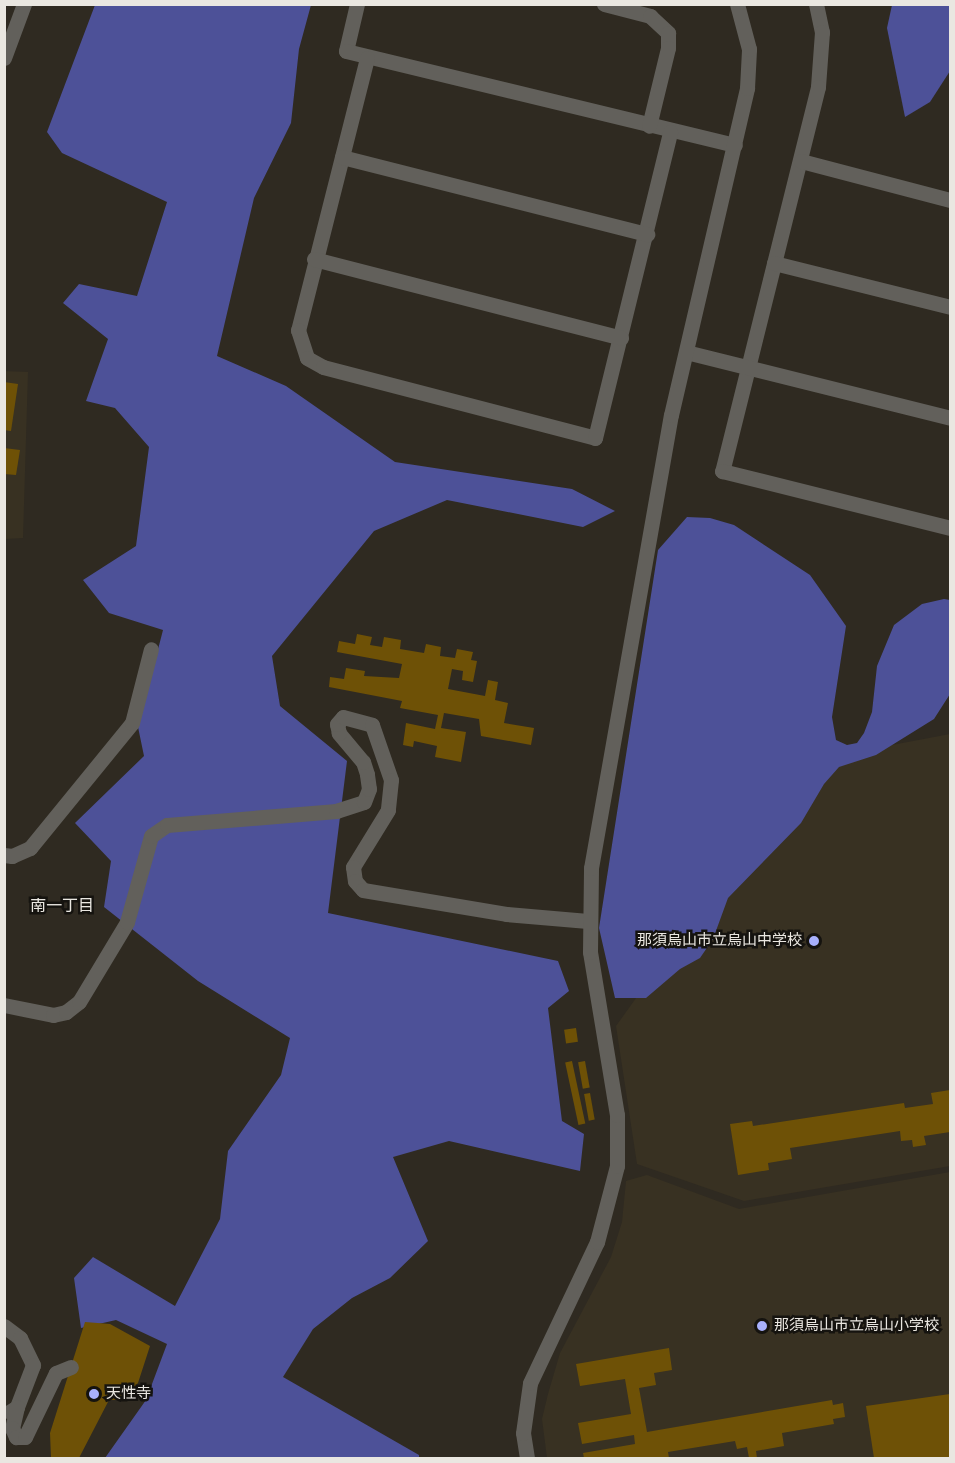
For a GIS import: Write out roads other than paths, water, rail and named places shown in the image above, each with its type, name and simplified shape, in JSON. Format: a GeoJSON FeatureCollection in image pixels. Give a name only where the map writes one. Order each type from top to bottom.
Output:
{"type":"FeatureCollection","features":[{"type":"Feature","properties":{"kind":"street"},"geometry":{"type":"LineString","coordinates":[[4,58],[24,4]]}},
{"type":"Feature","properties":{"kind":"street"},"geometry":{"type":"LineString","coordinates":[[357,4],[346,51],[670,132],[735,146]]}},
{"type":"Feature","properties":{"kind":"street"},"geometry":{"type":"LineString","coordinates":[[604,4],[650,16],[668,33],[649,126]]}},
{"type":"Feature","properties":{"kind":"street"},"geometry":{"type":"LineString","coordinates":[[527,1458],[523,1433],[530,1383],[597,1242],[617,1166],[617,1115],[588,921],[594,846],[663,454],[735,146],[749,66],[747,30],[737,4]]}},
{"type":"Feature","properties":{"kind":"street"},"geometry":{"type":"LineString","coordinates":[[816,4],[822,32],[821,59],[801,161],[722,471],[951,528]]}},
{"type":"Feature","properties":{"kind":"street"},"geometry":{"type":"LineString","coordinates":[[367,58],[314,259],[298,330],[307,358],[323,367],[595,438],[647,234],[670,132]]}},
{"type":"Feature","properties":{"kind":"street"},"geometry":{"type":"LineString","coordinates":[[342,158],[647,234]]}},
{"type":"Feature","properties":{"kind":"street"},"geometry":{"type":"LineString","coordinates":[[801,161],[951,200]]}},
{"type":"Feature","properties":{"kind":"street"},"geometry":{"type":"LineString","coordinates":[[314,259],[621,338]]}},
{"type":"Feature","properties":{"kind":"street"},"geometry":{"type":"LineString","coordinates":[[774,263],[951,307]]}},
{"type":"Feature","properties":{"kind":"street"},"geometry":{"type":"LineString","coordinates":[[686,352],[951,418]]}},
{"type":"Feature","properties":{"kind":"street"},"geometry":{"type":"LineString","coordinates":[[4,855],[12,856],[30,848],[132,723],[151,649]]}},
{"type":"Feature","properties":{"kind":"street"},"geometry":{"type":"LineString","coordinates":[[4,1005],[53,1015],[66,1012],[79,1002],[127,922],[150,836],[167,825],[336,811],[364,802],[369,789],[367,774],[363,762],[339,733],[337,724],[343,717],[372,724],[391,780],[388,810],[354,867],[356,881],[363,890],[506,914],[588,921]]}},
{"type":"Feature","properties":{"kind":"street"},"geometry":{"type":"LineString","coordinates":[[4,1326],[20,1338],[33,1365],[11,1411],[12,1428],[16,1437],[25,1437],[56,1373],[71,1367]]}},
{"type":"Feature","properties":{"kind":"place","name":"那須烏山市立烏山中学校"},"geometry":{"type":"Point","coordinates":[814,941]}},
{"type":"Feature","properties":{"kind":"place","name":"那須烏山市立烏山小学校"},"geometry":{"type":"Point","coordinates":[762,1326]}},
{"type":"Feature","properties":{"kind":"place","name":"天性寺"},"geometry":{"type":"Point","coordinates":[94,1394]}},
{"type":"Feature","properties":{"kind":"district","name":"南一丁目"},"geometry":{"type":"Point","coordinates":[62,906]}}]}
